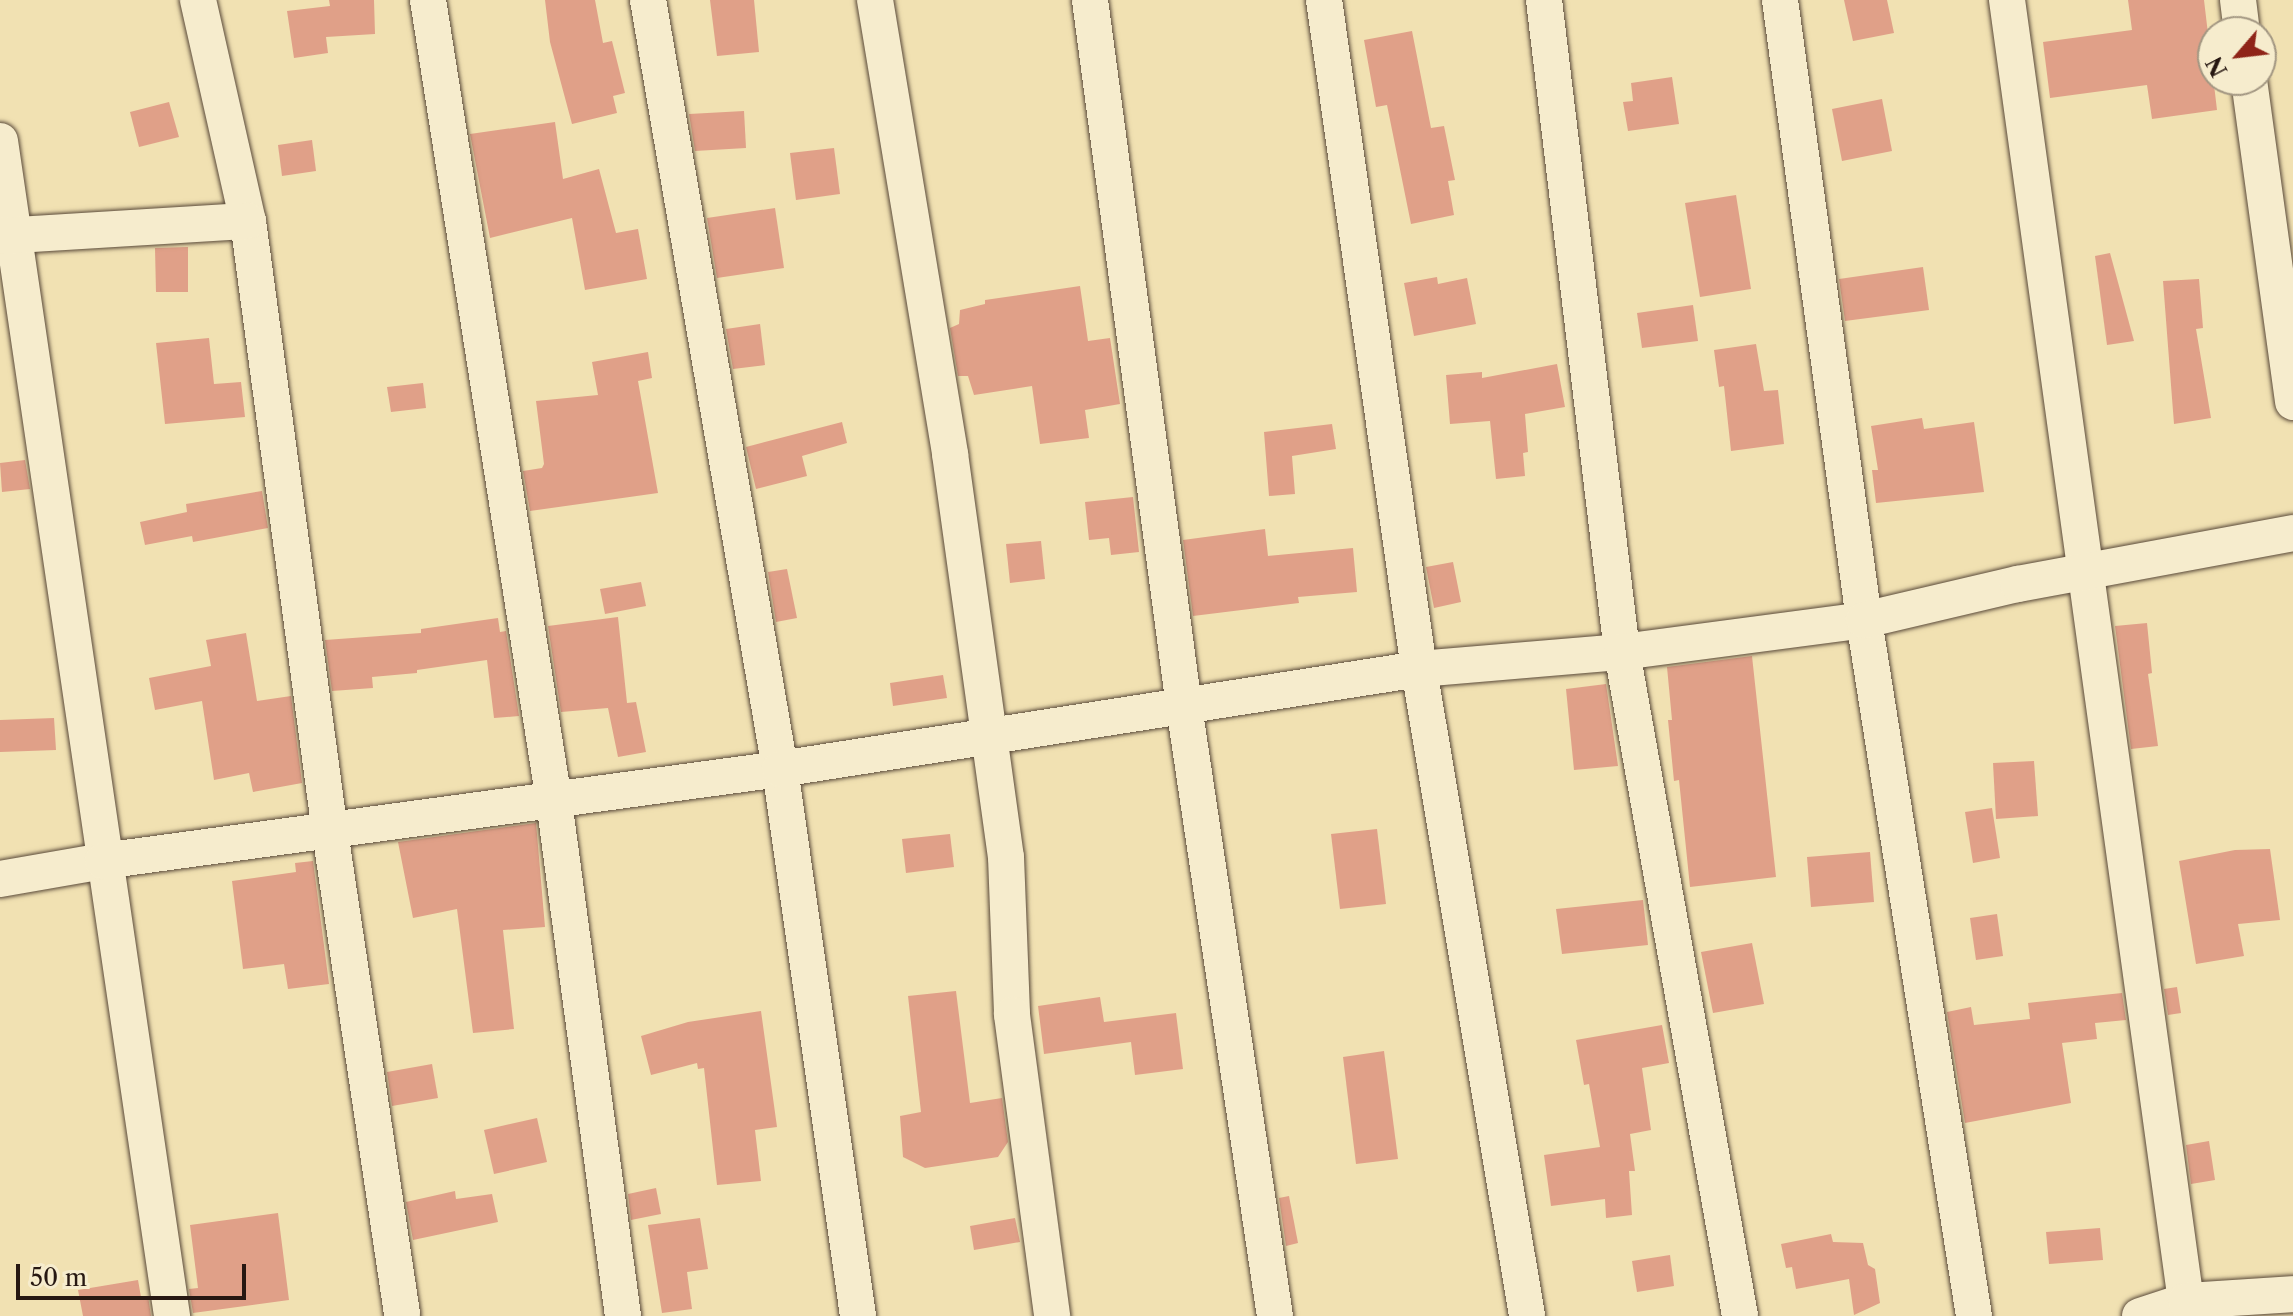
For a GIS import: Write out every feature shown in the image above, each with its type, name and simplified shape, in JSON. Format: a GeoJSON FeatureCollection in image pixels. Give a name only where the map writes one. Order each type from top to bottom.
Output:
{"type":"FeatureCollection","features":[{"type":"Feature","properties":{"kind":"street"},"geometry":{"type":"LineString","coordinates":[[198,0],[248,221],[330,832],[402,1316]]}},
{"type":"Feature","properties":{"kind":"street"},"geometry":{"type":"LineString","coordinates":[[428,0],[554,801],[623,1316]]}},
{"type":"Feature","properties":{"kind":"street"},"geometry":{"type":"LineString","coordinates":[[648,0],[780,769],[858,1316]]}},
{"type":"Feature","properties":{"kind":"street"},"geometry":{"type":"LineString","coordinates":[[875,0],[950,454],[1006,857],[1012,1015],[1052,1316]]}},
{"type":"Feature","properties":{"kind":"street"},"geometry":{"type":"LineString","coordinates":[[1090,0],[1184,706],[1275,1316]]}},
{"type":"Feature","properties":{"kind":"street"},"geometry":{"type":"LineString","coordinates":[[1324,0],[1419,669],[1527,1316]]}},
{"type":"Feature","properties":{"kind":"street"},"geometry":{"type":"LineString","coordinates":[[1544,0],[1622,652],[1740,1316]]}},
{"type":"Feature","properties":{"kind":"street"},"geometry":{"type":"LineString","coordinates":[[1780,0],[1864,620],[1974,1316]]}},
{"type":"Feature","properties":{"kind":"street"},"geometry":{"type":"LineString","coordinates":[[2007,0],[2187,1309]]}},
{"type":"Feature","properties":{"kind":"street"},"geometry":{"type":"LineString","coordinates":[[2251,96],[2293,402]]}},
{"type":"Feature","properties":{"kind":"street"},"geometry":{"type":"LineString","coordinates":[[0,141],[6,235],[172,1316]]}},
{"type":"Feature","properties":{"kind":"street"},"geometry":{"type":"LineString","coordinates":[[6,235],[248,221]]}},
{"type":"Feature","properties":{"kind":"street"},"geometry":{"type":"LineString","coordinates":[[0,879],[103,861],[780,769],[1419,669],[1622,652],[1864,620],[2086,570],[2293,533]]}},
{"type":"Feature","properties":{"kind":"street"},"geometry":{"type":"LineString","coordinates":[[2140,1316],[2293,1294]]}},
{"type":"Feature","properties":{"kind":"building"},"geometry":{"type":"Polygon","coordinates":[[[329,0],[374,0],[375,34],[326,37],[328,53],[294,58],[287,11],[330,6],[329,0]]]}},
{"type":"Feature","properties":{"kind":"building"},"geometry":{"type":"Polygon","coordinates":[[[545,0],[595,0],[603,43],[612,41],[625,93],[613,96],[617,113],[572,124],[550,42],[545,0]]]}},
{"type":"Feature","properties":{"kind":"building"},"geometry":{"type":"Polygon","coordinates":[[[710,0],[754,0],[759,52],[717,56],[710,0]]]}},
{"type":"Feature","properties":{"kind":"building"},"geometry":{"type":"Polygon","coordinates":[[[1844,0],[1887,0],[1894,33],[1853,41],[1844,0]]]}},
{"type":"Feature","properties":{"kind":"building"},"geometry":{"type":"Polygon","coordinates":[[[2128,0],[2204,0],[2206,16],[2197,16],[2197,96],[2215,96],[2217,110],[2152,119],[2147,85],[2050,98],[2043,42],[2132,30],[2128,0]]]}},
{"type":"Feature","properties":{"kind":"building"},"geometry":{"type":"Polygon","coordinates":[[[1412,31],[1431,128],[1444,126],[1455,180],[1448,181],[1454,215],[1411,224],[1387,105],[1376,107],[1364,40],[1412,31]]]}},
{"type":"Feature","properties":{"kind":"building"},"geometry":{"type":"Polygon","coordinates":[[[1672,77],[1679,124],[1628,131],[1623,102],[1633,101],[1631,83],[1672,77]]]}},
{"type":"Feature","properties":{"kind":"building"},"geometry":{"type":"Polygon","coordinates":[[[1882,99],[1892,151],[1842,161],[1832,109],[1882,99]]]}},
{"type":"Feature","properties":{"kind":"building"},"geometry":{"type":"Polygon","coordinates":[[[169,102],[179,137],[139,147],[130,112],[169,102]]]}},
{"type":"Feature","properties":{"kind":"building"},"geometry":{"type":"Polygon","coordinates":[[[744,111],[746,148],[695,151],[689,114],[744,111]]]}},
{"type":"Feature","properties":{"kind":"building"},"geometry":{"type":"Polygon","coordinates":[[[555,122],[563,179],[599,169],[616,233],[638,229],[647,279],[585,290],[572,218],[490,238],[470,134],[555,122]]]}},
{"type":"Feature","properties":{"kind":"building"},"geometry":{"type":"Polygon","coordinates":[[[312,140],[316,171],[282,176],[278,145],[312,140]]]}},
{"type":"Feature","properties":{"kind":"building"},"geometry":{"type":"Polygon","coordinates":[[[834,148],[840,194],[796,200],[790,153],[834,148]]]}},
{"type":"Feature","properties":{"kind":"building"},"geometry":{"type":"Polygon","coordinates":[[[1736,195],[1751,289],[1700,297],[1685,203],[1736,195]]]}},
{"type":"Feature","properties":{"kind":"building"},"geometry":{"type":"Polygon","coordinates":[[[775,208],[784,268],[717,278],[707,218],[775,208]]]}},
{"type":"Feature","properties":{"kind":"building"},"geometry":{"type":"Polygon","coordinates":[[[188,247],[188,292],[156,292],[155,248],[188,247]]]}},
{"type":"Feature","properties":{"kind":"building"},"geometry":{"type":"Polygon","coordinates":[[[2110,253],[2134,341],[2107,345],[2095,256],[2110,253]]]}},
{"type":"Feature","properties":{"kind":"building"},"geometry":{"type":"Polygon","coordinates":[[[1923,267],[1929,310],[1845,321],[1839,279],[1923,267]]]}},
{"type":"Feature","properties":{"kind":"building"},"geometry":{"type":"Polygon","coordinates":[[[1437,277],[1438,284],[1467,278],[1476,324],[1414,336],[1404,283],[1437,277]]]}},
{"type":"Feature","properties":{"kind":"building"},"geometry":{"type":"Polygon","coordinates":[[[2199,279],[2203,328],[2196,329],[2211,418],[2174,424],[2163,281],[2199,279]]]}},
{"type":"Feature","properties":{"kind":"building"},"geometry":{"type":"Polygon","coordinates":[[[1080,286],[1088,341],[1110,338],[1120,404],[1085,410],[1089,438],[1040,444],[1032,386],[974,395],[968,376],[958,376],[950,328],[959,324],[960,310],[985,304],[985,300],[1080,286]]]}},
{"type":"Feature","properties":{"kind":"building"},"geometry":{"type":"Polygon","coordinates":[[[1693,305],[1698,341],[1642,348],[1637,313],[1693,305]]]}},
{"type":"Feature","properties":{"kind":"building"},"geometry":{"type":"Polygon","coordinates":[[[760,324],[765,365],[733,369],[726,329],[760,324]]]}},
{"type":"Feature","properties":{"kind":"building"},"geometry":{"type":"Polygon","coordinates":[[[209,338],[214,384],[241,382],[245,417],[165,424],[156,343],[209,338]]]}},
{"type":"Feature","properties":{"kind":"building"},"geometry":{"type":"Polygon","coordinates":[[[1756,344],[1764,391],[1778,390],[1784,444],[1731,451],[1724,386],[1719,387],[1714,350],[1756,344]]]}},
{"type":"Feature","properties":{"kind":"building"},"geometry":{"type":"Polygon","coordinates":[[[648,352],[652,378],[638,381],[658,493],[530,511],[523,471],[542,468],[544,464],[536,401],[598,395],[592,362],[648,352]]]}},
{"type":"Feature","properties":{"kind":"building"},"geometry":{"type":"Polygon","coordinates":[[[1557,364],[1565,407],[1525,414],[1528,452],[1523,453],[1525,476],[1496,479],[1490,421],[1450,424],[1446,375],[1482,372],[1482,378],[1557,364]]]}},
{"type":"Feature","properties":{"kind":"building"},"geometry":{"type":"Polygon","coordinates":[[[423,383],[426,408],[391,412],[387,387],[423,383]]]}},
{"type":"Feature","properties":{"kind":"building"},"geometry":{"type":"Polygon","coordinates":[[[1922,418],[1924,429],[1974,422],[1984,492],[1876,503],[1872,470],[1878,470],[1871,426],[1922,418]]]}},
{"type":"Feature","properties":{"kind":"building"},"geometry":{"type":"Polygon","coordinates":[[[842,422],[847,443],[802,456],[807,476],[756,489],[746,447],[842,422]]]}},
{"type":"Feature","properties":{"kind":"building"},"geometry":{"type":"Polygon","coordinates":[[[1332,424],[1336,449],[1292,456],[1295,494],[1269,496],[1264,432],[1332,424]]]}},
{"type":"Feature","properties":{"kind":"building"},"geometry":{"type":"Polygon","coordinates":[[[25,460],[30,489],[2,492],[0,463],[25,460]]]}},
{"type":"Feature","properties":{"kind":"building"},"geometry":{"type":"Polygon","coordinates":[[[262,491],[268,528],[193,542],[192,536],[145,545],[140,522],[187,512],[186,504],[262,491]]]}},
{"type":"Feature","properties":{"kind":"building"},"geometry":{"type":"Polygon","coordinates":[[[1133,497],[1139,552],[1111,555],[1109,538],[1089,540],[1085,502],[1133,497]]]}},
{"type":"Feature","properties":{"kind":"building"},"geometry":{"type":"Polygon","coordinates":[[[1265,529],[1268,556],[1353,548],[1357,592],[1298,597],[1299,603],[1193,616],[1183,540],[1265,529]]]}},
{"type":"Feature","properties":{"kind":"building"},"geometry":{"type":"Polygon","coordinates":[[[1041,541],[1045,579],[1010,583],[1006,544],[1041,541]]]}},
{"type":"Feature","properties":{"kind":"building"},"geometry":{"type":"Polygon","coordinates":[[[1453,562],[1461,602],[1434,608],[1426,567],[1453,562]]]}},
{"type":"Feature","properties":{"kind":"building"},"geometry":{"type":"Polygon","coordinates":[[[787,569],[797,618],[776,622],[768,572],[787,569]]]}},
{"type":"Feature","properties":{"kind":"building"},"geometry":{"type":"Polygon","coordinates":[[[641,582],[646,606],[605,614],[600,589],[641,582]]]}},
{"type":"Feature","properties":{"kind":"building"},"geometry":{"type":"Polygon","coordinates":[[[618,617],[627,703],[636,702],[646,752],[618,757],[608,708],[561,712],[548,626],[618,617]]]}},
{"type":"Feature","properties":{"kind":"building"},"geometry":{"type":"Polygon","coordinates":[[[498,618],[500,632],[506,631],[519,716],[494,718],[487,660],[417,670],[417,673],[372,677],[373,688],[332,691],[325,640],[421,633],[421,629],[498,618]]]}},
{"type":"Feature","properties":{"kind":"building"},"geometry":{"type":"Polygon","coordinates":[[[2147,623],[2152,673],[2148,674],[2158,746],[2131,749],[2115,626],[2147,623]]]}},
{"type":"Feature","properties":{"kind":"building"},"geometry":{"type":"Polygon","coordinates":[[[246,633],[257,701],[291,696],[302,783],[253,792],[249,773],[214,780],[202,701],[155,710],[149,678],[211,666],[206,640],[246,633]]]}},
{"type":"Feature","properties":{"kind":"building"},"geometry":{"type":"Polygon","coordinates":[[[1752,656],[1776,877],[1690,887],[1679,780],[1674,781],[1667,667],[1752,656]]]}},
{"type":"Feature","properties":{"kind":"building"},"geometry":{"type":"Polygon","coordinates":[[[943,675],[947,698],[893,706],[890,683],[943,675]]]}},
{"type":"Feature","properties":{"kind":"building"},"geometry":{"type":"Polygon","coordinates":[[[1606,684],[1618,766],[1574,770],[1566,689],[1606,684]]]}},
{"type":"Feature","properties":{"kind":"building"},"geometry":{"type":"Polygon","coordinates":[[[54,718],[56,750],[0,752],[0,720],[54,718]]]}},
{"type":"Feature","properties":{"kind":"building"},"geometry":{"type":"Polygon","coordinates":[[[2034,761],[2038,816],[1996,819],[1993,763],[2034,761]]]}},
{"type":"Feature","properties":{"kind":"building"},"geometry":{"type":"Polygon","coordinates":[[[1992,808],[2000,858],[1973,863],[1965,812],[1992,808]]]}},
{"type":"Feature","properties":{"kind":"building"},"geometry":{"type":"Polygon","coordinates":[[[536,823],[545,927],[503,930],[514,1029],[473,1033],[457,909],[413,918],[398,842],[536,823]]]}},
{"type":"Feature","properties":{"kind":"building"},"geometry":{"type":"Polygon","coordinates":[[[1377,829],[1386,904],[1340,909],[1331,834],[1377,829]]]}},
{"type":"Feature","properties":{"kind":"building"},"geometry":{"type":"Polygon","coordinates":[[[950,834],[954,867],[906,873],[902,839],[950,834]]]}},
{"type":"Feature","properties":{"kind":"building"},"geometry":{"type":"Polygon","coordinates":[[[2270,849],[2280,920],[2238,924],[2244,956],[2196,964],[2179,861],[2235,850],[2270,849]]]}},
{"type":"Feature","properties":{"kind":"building"},"geometry":{"type":"Polygon","coordinates":[[[1870,852],[1874,902],[1811,907],[1807,857],[1870,852]]]}},
{"type":"Feature","properties":{"kind":"building"},"geometry":{"type":"Polygon","coordinates":[[[313,861],[329,984],[288,989],[284,964],[243,969],[232,881],[296,872],[295,863],[313,861]]]}},
{"type":"Feature","properties":{"kind":"building"},"geometry":{"type":"Polygon","coordinates":[[[1643,900],[1648,945],[1562,954],[1556,909],[1643,900]]]}},
{"type":"Feature","properties":{"kind":"building"},"geometry":{"type":"Polygon","coordinates":[[[1997,914],[2003,956],[1976,960],[1970,918],[1997,914]]]}},
{"type":"Feature","properties":{"kind":"building"},"geometry":{"type":"Polygon","coordinates":[[[1752,943],[1764,1004],[1713,1013],[1701,952],[1752,943]]]}},
{"type":"Feature","properties":{"kind":"building"},"geometry":{"type":"Polygon","coordinates":[[[2177,987],[2181,1013],[2168,1015],[2164,989],[2177,987]]]}},
{"type":"Feature","properties":{"kind":"building"},"geometry":{"type":"Polygon","coordinates":[[[956,991],[970,1103],[1002,1098],[1008,1142],[998,1157],[925,1168],[903,1157],[900,1116],[921,1112],[908,996],[956,991]]]}},
{"type":"Feature","properties":{"kind":"building"},"geometry":{"type":"Polygon","coordinates":[[[2122,993],[2126,1020],[2095,1023],[2097,1039],[2062,1043],[2071,1103],[1965,1123],[1947,1012],[1971,1007],[1974,1025],[2030,1019],[2028,1003],[2122,993]]]}},
{"type":"Feature","properties":{"kind":"building"},"geometry":{"type":"Polygon","coordinates":[[[1100,997],[1104,1022],[1176,1013],[1183,1069],[1135,1075],[1131,1042],[1044,1054],[1038,1006],[1100,997]]]}},
{"type":"Feature","properties":{"kind":"building"},"geometry":{"type":"Polygon","coordinates":[[[761,1011],[777,1127],[755,1130],[761,1181],[717,1185],[704,1068],[698,1069],[697,1063],[651,1075],[641,1036],[688,1022],[761,1011]]]}},
{"type":"Feature","properties":{"kind":"building"},"geometry":{"type":"Polygon","coordinates":[[[1662,1025],[1669,1063],[1642,1068],[1651,1130],[1630,1134],[1635,1171],[1629,1171],[1632,1215],[1606,1218],[1605,1199],[1551,1206],[1544,1155],[1600,1147],[1589,1084],[1584,1085],[1576,1040],[1662,1025]]]}},
{"type":"Feature","properties":{"kind":"building"},"geometry":{"type":"Polygon","coordinates":[[[1384,1051],[1398,1159],[1356,1164],[1343,1057],[1384,1051]]]}},
{"type":"Feature","properties":{"kind":"building"},"geometry":{"type":"Polygon","coordinates":[[[432,1064],[438,1098],[392,1106],[387,1072],[432,1064]]]}},
{"type":"Feature","properties":{"kind":"building"},"geometry":{"type":"Polygon","coordinates":[[[537,1118],[547,1162],[494,1174],[484,1130],[537,1118]]]}},
{"type":"Feature","properties":{"kind":"building"},"geometry":{"type":"Polygon","coordinates":[[[2209,1141],[2215,1180],[2191,1184],[2186,1145],[2209,1141]]]}},
{"type":"Feature","properties":{"kind":"building"},"geometry":{"type":"Polygon","coordinates":[[[656,1188],[661,1214],[631,1220],[628,1194],[656,1188]]]}},
{"type":"Feature","properties":{"kind":"building"},"geometry":{"type":"Polygon","coordinates":[[[455,1191],[456,1199],[492,1194],[498,1222],[413,1240],[406,1202],[455,1191]]]}},
{"type":"Feature","properties":{"kind":"building"},"geometry":{"type":"Polygon","coordinates":[[[1289,1196],[1298,1243],[1286,1246],[1279,1198],[1289,1196]]]}},
{"type":"Feature","properties":{"kind":"building"},"geometry":{"type":"Polygon","coordinates":[[[278,1213],[289,1300],[193,1313],[189,1289],[198,1288],[190,1225],[278,1213]]]}},
{"type":"Feature","properties":{"kind":"building"},"geometry":{"type":"Polygon","coordinates":[[[700,1218],[708,1269],[687,1272],[692,1309],[662,1313],[648,1225],[700,1218]]]}},
{"type":"Feature","properties":{"kind":"building"},"geometry":{"type":"Polygon","coordinates":[[[1015,1218],[1020,1242],[974,1250],[970,1226],[1015,1218]]]}},
{"type":"Feature","properties":{"kind":"building"},"geometry":{"type":"Polygon","coordinates":[[[2100,1228],[2103,1260],[2049,1264],[2046,1232],[2100,1228]]]}},
{"type":"Feature","properties":{"kind":"building"},"geometry":{"type":"Polygon","coordinates":[[[1831,1234],[1833,1242],[1863,1243],[1868,1265],[1875,1269],[1880,1303],[1854,1315],[1849,1279],[1796,1289],[1792,1267],[1786,1268],[1781,1244],[1831,1234]]]}},
{"type":"Feature","properties":{"kind":"building"},"geometry":{"type":"Polygon","coordinates":[[[1670,1255],[1674,1286],[1637,1292],[1632,1261],[1670,1255]]]}},
{"type":"Feature","properties":{"kind":"building"},"geometry":{"type":"Polygon","coordinates":[[[138,1280],[141,1297],[148,1296],[151,1316],[83,1316],[78,1290],[138,1280]]]}}]}
